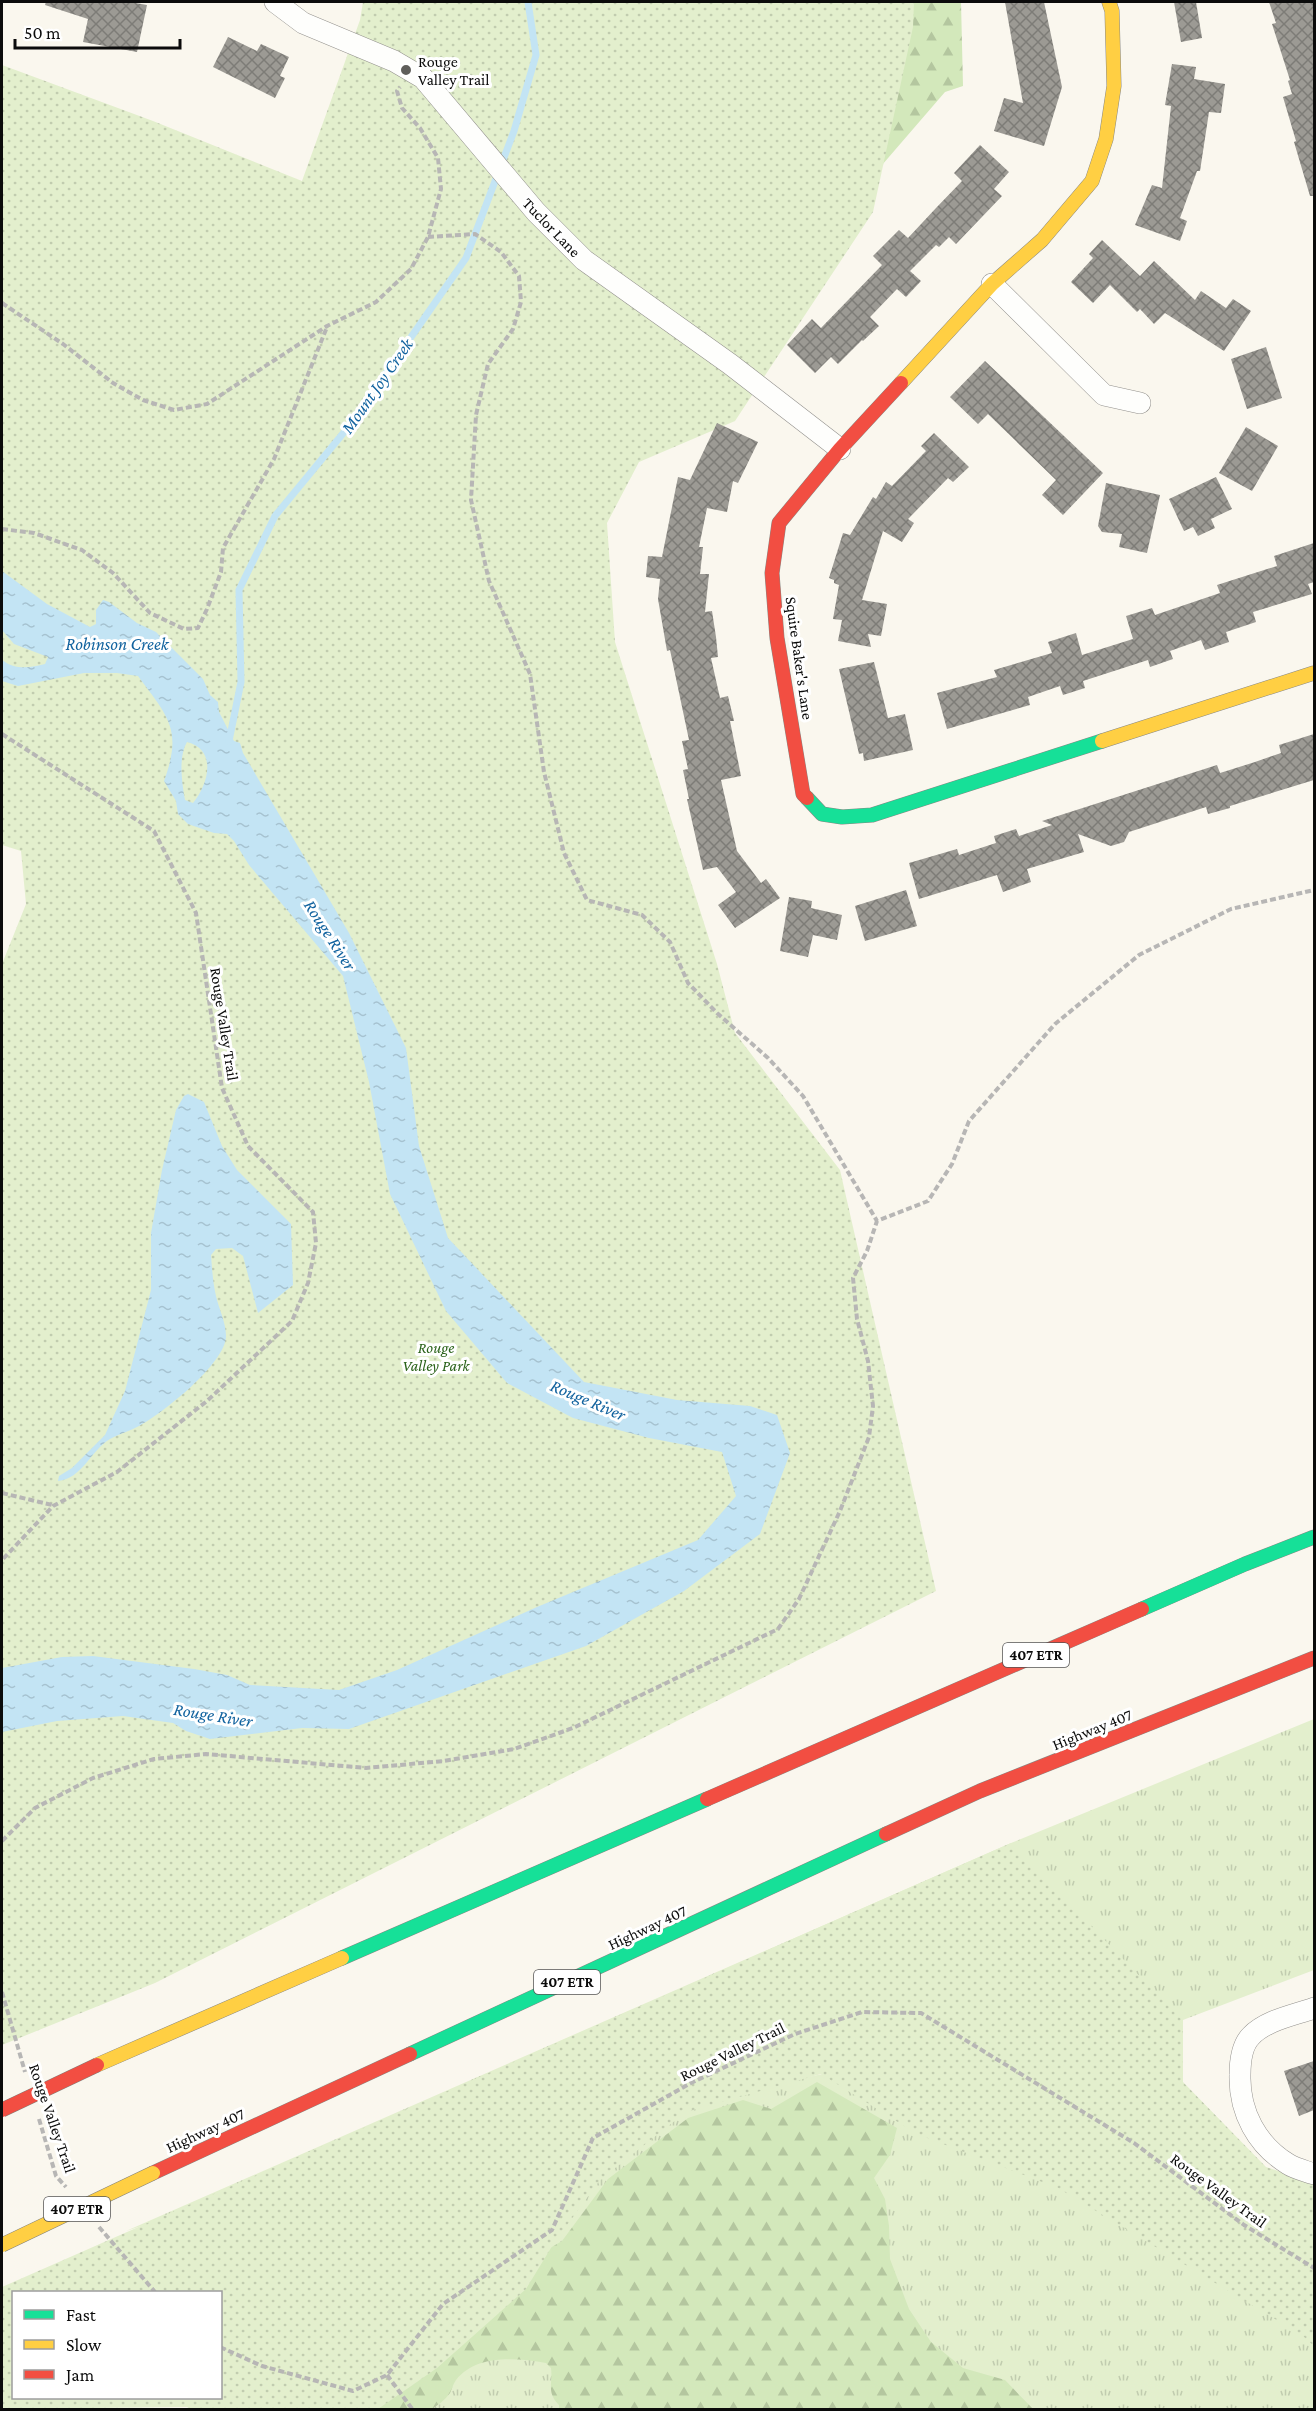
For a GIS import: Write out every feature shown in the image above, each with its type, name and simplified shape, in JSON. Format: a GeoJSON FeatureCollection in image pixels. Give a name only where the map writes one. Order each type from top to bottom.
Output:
{"type":"FeatureCollection","features":[{"type":"Feature","properties":{"kind":"main road","name":"Squire Baker's Lane"},"geometry":{"type":"LineString","coordinates":[[1109,2],[1112,11],[1114,86],[1106,139],[1092,182],[1042,240],[992,284],[840,449],[779,523],[772,573],[777,638],[803,794],[822,814],[842,817],[872,815],[1314,673]]}},
{"type":"Feature","properties":{"kind":"main road","name":"407 ETR"},"geometry":{"type":"LineString","coordinates":[[2,2110],[97,2065],[826,1745],[1245,1564],[1314,1537]]}},
{"type":"Feature","properties":{"kind":"main road","name":"Highway 407"},"geometry":{"type":"LineString","coordinates":[[2,2245],[980,1791],[1314,1658]]}},
{"type":"Feature","properties":{"kind":"street","name":"Tuclor Lane"},"geometry":{"type":"LineString","coordinates":[[275,2],[303,23],[394,61],[423,78],[536,213],[584,260],[730,364],[840,449]]}},
{"type":"Feature","properties":{"kind":"street"},"geometry":{"type":"LineString","coordinates":[[992,284],[1104,396],[1140,403]]}},
{"type":"Feature","properties":{"kind":"street"},"geometry":{"type":"LineString","coordinates":[[1314,2008],[1270,2024],[1250,2036],[1240,2059],[1239,2089],[1248,2122],[1268,2148],[1290,2166],[1314,2174]]}},
{"type":"Feature","properties":{"kind":"path"},"geometry":{"type":"LineString","coordinates":[[2,303],[63,344],[113,383],[143,400],[174,410],[207,404],[327,326],[376,302],[411,269],[428,237],[441,189],[438,158],[420,128],[402,108],[397,91],[409,70]]}},
{"type":"Feature","properties":{"kind":"path"},"geometry":{"type":"LineString","coordinates":[[2,1841],[35,1808],[93,1778],[154,1759],[206,1754],[366,1768],[444,1761],[514,1749],[573,1728],[778,1629],[799,1599],[840,1511],[869,1437],[873,1406],[868,1361],[857,1319],[853,1278],[867,1251],[877,1221],[803,1096],[768,1058],[717,1013],[688,983],[670,942],[642,915],[587,900],[564,853],[544,772],[530,674],[489,581],[471,500],[476,415],[488,364],[513,329],[521,302],[519,276],[501,252],[475,234],[428,237]]}},
{"type":"Feature","properties":{"kind":"path"},"geometry":{"type":"LineString","coordinates":[[2,529],[34,533],[82,550],[113,573],[150,613],[184,629],[198,628],[221,572],[223,548],[274,459],[327,326]]}},
{"type":"Feature","properties":{"kind":"path","name":"Rouge Valley Trail"},"geometry":{"type":"LineString","coordinates":[[2,734],[154,831],[196,914],[222,1088],[248,1146],[313,1212],[316,1243],[308,1283],[292,1322],[207,1401],[117,1472],[53,1506],[2,1560]]}},
{"type":"Feature","properties":{"kind":"path"},"geometry":{"type":"LineString","coordinates":[[877,1221],[928,1201],[952,1164],[969,1121],[1055,1024],[1139,956],[1231,909],[1314,890]]}},
{"type":"Feature","properties":{"kind":"path"},"geometry":{"type":"LineString","coordinates":[[2,1493],[53,1506]]}},
{"type":"Feature","properties":{"kind":"path","name":"Rouge Valley Trail"},"geometry":{"type":"LineString","coordinates":[[2,1992],[26,2075]]}},
{"type":"Feature","properties":{"kind":"path","name":"Rouge Valley Trail"},"geometry":{"type":"LineString","coordinates":[[222,2348],[262,2366],[353,2391],[387,2375],[443,2304],[552,2230],[593,2138],[691,2083],[795,2034],[862,2012],[921,2013],[1134,2143],[1244,2225],[1314,2268]]}},
{"type":"Feature","properties":{"kind":"path","name":"Rouge Valley Trail"},"geometry":{"type":"LineString","coordinates":[[36,2108],[56,2176],[71,2193]]}},
{"type":"Feature","properties":{"kind":"path"},"geometry":{"type":"LineString","coordinates":[[92,2219],[154,2291]]}},
{"type":"Feature","properties":{"kind":"path"},"geometry":{"type":"LineString","coordinates":[[387,2375],[413,2409]]}},
{"type":"Feature","properties":{"kind":"green space","name":"Rouge Valley Park"},"geometry":{"type":"Polygon","coordinates":[[[363,2],[914,2],[913,27],[873,212],[735,421],[639,462],[607,523],[615,642],[717,964],[735,1033],[840,1170],[936,1591],[155,1983],[2,2045],[2,964],[26,904],[21,851],[2,845],[2,65],[153,121],[302,181],[360,20],[363,2]]]}},
{"type":"Feature","properties":{"kind":"green space"},"geometry":{"type":"Polygon","coordinates":[[[844,2],[961,2],[963,86],[945,92],[757,310],[844,2]]]}},
{"type":"Feature","properties":{"kind":"green space"},"geometry":{"type":"Polygon","coordinates":[[[1314,1719],[1314,1970],[1183,2020],[1183,2082],[902,1981],[126,2231],[1011,1843],[1314,1719]]]}},
{"type":"Feature","properties":{"kind":"green space"},"geometry":{"type":"Polygon","coordinates":[[[1011,1843],[1182,2020],[1183,2082],[1266,2167],[1314,2183],[1314,2346],[1303,2336],[1058,2188],[917,2134],[821,2074],[686,2112],[600,2180],[554,2243],[526,2289],[437,2368],[378,2409],[192,2410],[187,2407],[2,2409],[2,2287],[1011,1843]]]}},
{"type":"Feature","properties":{"kind":"green space"},"geometry":{"type":"Polygon","coordinates":[[[842,2070],[1314,2293],[1314,2409],[282,2410],[668,2106],[842,2070]]]}},
{"type":"Feature","properties":{"kind":"green space"},"geometry":{"type":"Polygon","coordinates":[[[817,2082],[897,2128],[890,2155],[874,2178],[885,2199],[890,2259],[909,2309],[931,2342],[963,2368],[1005,2380],[1033,2409],[559,2409],[551,2392],[551,2368],[546,2363],[510,2359],[486,2362],[465,2372],[456,2380],[448,2396],[432,2409],[332,2410],[489,2284],[562,2241],[608,2179],[688,2118],[743,2100],[771,2109],[817,2082]]]}},
{"type":"Feature","properties":{"kind":"water"},"geometry":{"type":"Polygon","coordinates":[[[2,571],[47,604],[90,627],[96,624],[96,610],[103,600],[109,602],[137,623],[156,632],[203,679],[210,695],[218,702],[219,712],[234,741],[240,743],[243,753],[349,933],[406,1048],[419,1146],[448,1238],[584,1382],[677,1400],[750,1406],[777,1415],[790,1453],[760,1534],[684,1591],[586,1646],[349,1729],[302,1728],[210,1739],[186,1731],[173,1723],[123,1716],[57,1721],[2,1732],[2,1668],[62,1657],[93,1656],[194,1669],[227,1675],[250,1685],[339,1690],[397,1670],[537,1607],[698,1540],[736,1496],[722,1452],[649,1438],[573,1418],[507,1383],[446,1311],[390,1194],[369,1082],[343,976],[249,865],[227,834],[214,833],[188,824],[178,814],[176,801],[164,781],[172,748],[169,724],[157,702],[138,676],[117,673],[84,673],[18,686],[2,681],[2,660],[17,667],[28,667],[45,664],[48,657],[14,644],[2,630],[2,571]],[[187,742],[182,755],[185,800],[193,803],[203,787],[207,769],[203,752],[197,746],[187,742]]]}},
{"type":"Feature","properties":{"kind":"water"},"geometry":{"type":"Polygon","coordinates":[[[188,1094],[204,1102],[222,1146],[237,1170],[291,1224],[293,1285],[258,1313],[243,1256],[232,1248],[216,1249],[211,1255],[213,1276],[226,1336],[216,1360],[191,1387],[162,1411],[139,1426],[110,1439],[74,1475],[58,1481],[59,1476],[72,1468],[105,1435],[125,1391],[151,1290],[151,1233],[162,1170],[176,1110],[184,1096],[188,1094]]]}},
{"type":"Feature","properties":{"kind":"building"},"geometry":{"type":"Polygon","coordinates":[[[46,2],[130,2],[147,5],[137,52],[83,42],[88,19],[45,5],[46,2]]]}},
{"type":"Feature","properties":{"kind":"building"},"geometry":{"type":"Polygon","coordinates":[[[1005,2],[1044,2],[1062,87],[1044,146],[994,131],[1004,98],[1023,103],[1005,2]]]}},
{"type":"Feature","properties":{"kind":"building"},"geometry":{"type":"Polygon","coordinates":[[[1174,2],[1196,2],[1202,38],[1181,42],[1174,2]]]}},
{"type":"Feature","properties":{"kind":"building"},"geometry":{"type":"Polygon","coordinates":[[[1269,2],[1314,2],[1314,196],[1310,196],[1283,97],[1292,94],[1288,81],[1290,80],[1272,24],[1276,23],[1269,2]]]}},
{"type":"Feature","properties":{"kind":"building"},"geometry":{"type":"Polygon","coordinates":[[[228,37],[257,51],[261,44],[289,57],[280,76],[285,78],[275,98],[213,67],[228,37]]]}},
{"type":"Feature","properties":{"kind":"building"},"geometry":{"type":"Polygon","coordinates":[[[1172,64],[1196,67],[1194,79],[1225,84],[1221,113],[1209,112],[1200,171],[1197,171],[1180,218],[1187,221],[1180,241],[1135,225],[1152,185],[1162,188],[1171,106],[1165,105],[1172,64]]]}},
{"type":"Feature","properties":{"kind":"building"},"geometry":{"type":"Polygon","coordinates":[[[980,145],[1009,172],[994,189],[1002,196],[956,244],[949,237],[939,247],[936,245],[910,271],[921,281],[906,297],[897,289],[870,317],[879,326],[838,364],[831,357],[815,373],[787,345],[812,319],[821,328],[882,265],[873,256],[899,230],[908,238],[962,181],[954,173],[980,145]]]}},
{"type":"Feature","properties":{"kind":"building"},"geometry":{"type":"Polygon","coordinates":[[[1102,240],[1140,276],[1154,261],[1195,300],[1201,291],[1226,308],[1233,299],[1251,311],[1224,351],[1165,313],[1154,324],[1140,309],[1137,312],[1110,285],[1093,303],[1071,282],[1093,258],[1089,254],[1102,240]]]}},
{"type":"Feature","properties":{"kind":"building"},"geometry":{"type":"Polygon","coordinates":[[[1266,347],[1282,398],[1247,409],[1231,359],[1266,347]]]}},
{"type":"Feature","properties":{"kind":"building"},"geometry":{"type":"Polygon","coordinates":[[[985,361],[1103,473],[1063,515],[1042,495],[1056,480],[988,414],[978,424],[950,397],[985,361]]]}},
{"type":"Feature","properties":{"kind":"building"},"geometry":{"type":"Polygon","coordinates":[[[717,423],[758,442],[738,483],[733,481],[727,512],[707,508],[699,547],[703,547],[700,574],[709,574],[705,612],[712,611],[716,637],[718,657],[711,658],[720,698],[728,696],[734,721],[730,721],[741,776],[721,780],[737,851],[761,883],[766,879],[780,898],[735,928],[718,905],[736,892],[717,867],[703,870],[687,799],[689,799],[683,770],[688,769],[682,741],[689,740],[670,650],[667,651],[658,599],[660,579],[646,577],[648,556],[662,557],[678,477],[690,480],[717,423]]]}},
{"type":"Feature","properties":{"kind":"building"},"geometry":{"type":"Polygon","coordinates":[[[1246,427],[1278,446],[1252,491],[1219,473],[1246,427]]]}},
{"type":"Feature","properties":{"kind":"building"},"geometry":{"type":"Polygon","coordinates":[[[934,433],[969,467],[953,482],[948,478],[908,519],[914,523],[902,542],[883,531],[862,600],[887,604],[881,636],[868,634],[871,647],[838,641],[842,620],[833,619],[839,585],[829,578],[843,533],[850,535],[873,497],[876,499],[886,482],[892,486],[926,451],[921,446],[934,433]]]}},
{"type":"Feature","properties":{"kind":"building"},"geometry":{"type":"Polygon","coordinates":[[[1216,477],[1232,509],[1211,519],[1215,528],[1198,536],[1193,527],[1184,531],[1169,499],[1216,477]]]}},
{"type":"Feature","properties":{"kind":"building"},"geometry":{"type":"Polygon","coordinates":[[[1106,483],[1160,495],[1147,553],[1119,547],[1122,534],[1102,532],[1098,526],[1106,483]]]}},
{"type":"Feature","properties":{"kind":"building"},"geometry":{"type":"Polygon","coordinates":[[[1314,543],[1314,582],[1308,584],[1312,594],[1253,612],[1256,622],[1226,632],[1229,642],[1205,650],[1201,640],[1170,651],[1173,659],[1150,667],[1148,660],[1083,681],[1085,688],[1063,695],[1060,686],[1028,697],[1030,705],[947,729],[937,693],[997,677],[994,670],[1052,653],[1048,642],[1076,633],[1082,655],[1133,639],[1126,616],[1152,608],[1155,615],[1220,593],[1217,585],[1277,566],[1274,556],[1314,543]]]}},
{"type":"Feature","properties":{"kind":"building"},"geometry":{"type":"Polygon","coordinates":[[[874,662],[888,718],[905,714],[913,750],[864,761],[863,753],[859,754],[839,669],[874,662]]]}},
{"type":"Feature","properties":{"kind":"building"},"geometry":{"type":"Polygon","coordinates":[[[1314,734],[1314,780],[1230,806],[1230,808],[1208,814],[1206,807],[1129,832],[1124,842],[1111,846],[1078,834],[1084,852],[1027,869],[1031,882],[1003,892],[997,875],[919,899],[909,863],[957,849],[959,855],[996,843],[994,836],[1016,829],[1019,836],[1052,825],[1042,821],[1217,765],[1220,773],[1255,762],[1281,753],[1279,745],[1314,734]]]}},
{"type":"Feature","properties":{"kind":"building"},"geometry":{"type":"Polygon","coordinates":[[[906,890],[917,926],[865,941],[855,906],[906,890]]]}},
{"type":"Feature","properties":{"kind":"building"},"geometry":{"type":"Polygon","coordinates":[[[789,897],[812,901],[811,908],[842,915],[837,940],[813,935],[808,957],[780,951],[789,897]]]}},
{"type":"Feature","properties":{"kind":"building"},"geometry":{"type":"Polygon","coordinates":[[[1314,2061],[1314,2110],[1299,2116],[1284,2071],[1314,2061]]]}},
{"type":"Feature","properties":{"kind":"waterway","name":"Mount Joy Creek"},"geometry":{"type":"LineString","coordinates":[[229,741],[241,682],[239,590],[275,516],[350,425],[466,258],[514,131],[536,55],[528,2]]}},
{"type":"Feature","properties":{"kind":"traffic: fast"},"geometry":{"type":"LineString","coordinates":[[807,798],[822,814],[842,817],[872,815],[1102,741]]}},
{"type":"Feature","properties":{"kind":"traffic: fast"},"geometry":{"type":"LineString","coordinates":[[1142,1609],[1314,1537]]}},
{"type":"Feature","properties":{"kind":"traffic: fast"},"geometry":{"type":"LineString","coordinates":[[342,1958],[707,1799]]}},
{"type":"Feature","properties":{"kind":"traffic: fast"},"geometry":{"type":"LineString","coordinates":[[410,2054],[886,1834]]}},
{"type":"Feature","properties":{"kind":"traffic: slow"},"geometry":{"type":"LineString","coordinates":[[901,383],[992,284],[1042,240],[1092,181],[1106,139],[1114,86],[1112,11],[1109,2]]}},
{"type":"Feature","properties":{"kind":"traffic: slow"},"geometry":{"type":"LineString","coordinates":[[1102,741],[1314,673]]}},
{"type":"Feature","properties":{"kind":"traffic: slow"},"geometry":{"type":"LineString","coordinates":[[97,2065],[342,1958]]}},
{"type":"Feature","properties":{"kind":"traffic: slow"},"geometry":{"type":"LineString","coordinates":[[2,2245],[153,2173]]}},
{"type":"Feature","properties":{"kind":"traffic: jam"},"geometry":{"type":"LineString","coordinates":[[807,798],[803,794],[777,638],[772,573],[779,523],[840,449],[901,383]]}},
{"type":"Feature","properties":{"kind":"traffic: jam"},"geometry":{"type":"LineString","coordinates":[[707,1799],[1142,1609]]}},
{"type":"Feature","properties":{"kind":"traffic: jam"},"geometry":{"type":"LineString","coordinates":[[886,1834],[980,1791],[1314,1658]]}},
{"type":"Feature","properties":{"kind":"traffic: jam"},"geometry":{"type":"LineString","coordinates":[[153,2173],[410,2054]]}},
{"type":"Feature","properties":{"kind":"traffic: jam"},"geometry":{"type":"LineString","coordinates":[[2,2110],[97,2065]]}},
{"type":"Feature","properties":{"kind":"place","name":"Rouge Valley Trail"},"geometry":{"type":"Point","coordinates":[406,70]}},
{"type":"Feature","properties":{"kind":"water label","name":"Robinson Creek"},"geometry":{"type":"Point","coordinates":[117,644]}},
{"type":"Feature","properties":{"kind":"water label","name":"Rouge River"},"geometry":{"type":"Point","coordinates":[330,935]}},
{"type":"Feature","properties":{"kind":"water label","name":"Rouge River"},"geometry":{"type":"Point","coordinates":[588,1400]}},
{"type":"Feature","properties":{"kind":"water label","name":"Rouge River"},"geometry":{"type":"Point","coordinates":[213,1715]}}]}
